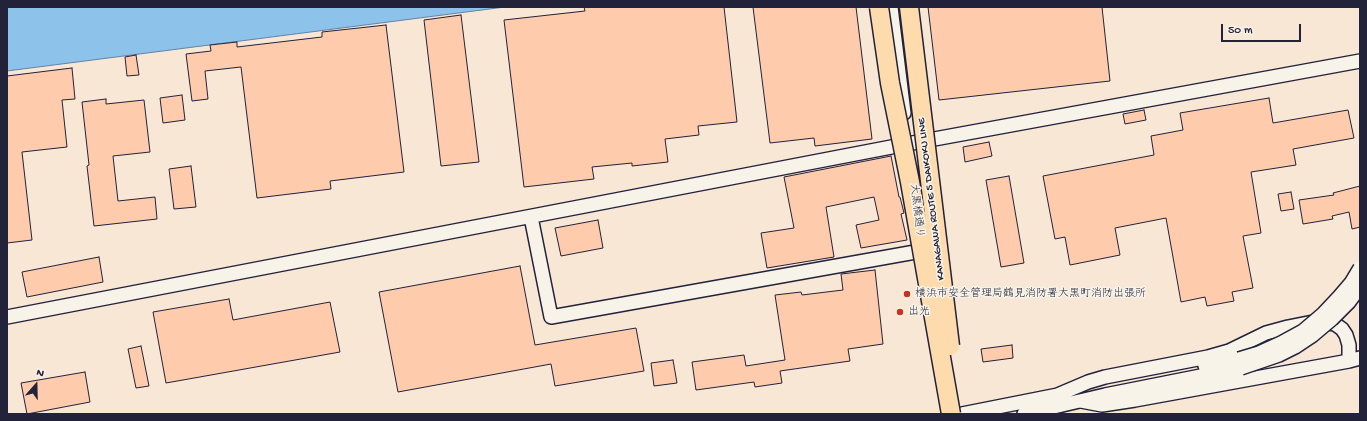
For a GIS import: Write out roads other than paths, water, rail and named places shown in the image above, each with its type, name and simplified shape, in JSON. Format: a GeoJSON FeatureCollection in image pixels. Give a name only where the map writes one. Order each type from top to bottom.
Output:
{"type":"FeatureCollection","features":[{"type":"Feature","properties":{"kind":"highway"},"geometry":{"type":"LineString","coordinates":[[879,7],[890,83],[910,182],[951,414]]}},
{"type":"Feature","properties":{"kind":"highway","name":"KANAGAWA ROUTE 5 DAIKOKU LINE"},"geometry":{"type":"LineString","coordinates":[[909,7],[949,336],[961,414]]}},
{"type":"Feature","properties":{"kind":"highway","name":"KANAGAWA ROUTE 5 DAIKOKU LINE"},"geometry":{"type":"LineString","coordinates":[[913,104],[951,414]]}},
{"type":"Feature","properties":{"kind":"street","name":"大黒橋通り"},"geometry":{"type":"LineString","coordinates":[[891,7],[942,414]]}},
{"type":"Feature","properties":{"kind":"street","name":"大黒橋通り"},"geometry":{"type":"LineString","coordinates":[[909,7],[956,414]]}},
{"type":"Feature","properties":{"kind":"street"},"geometry":{"type":"LineString","coordinates":[[7,317],[908,144],[1360,61]]}},
{"type":"Feature","properties":{"kind":"street"},"geometry":{"type":"LineString","coordinates":[[531,217],[551,317],[921,251]]}},
{"type":"Feature","properties":{"kind":"street"},"geometry":{"type":"LineString","coordinates":[[1024,414],[1240,363],[1303,332],[1339,297],[1351,283],[1360,268]]}},
{"type":"Feature","properties":{"kind":"street"},"geometry":{"type":"LineString","coordinates":[[961,414],[1279,355],[1295,347],[1313,335],[1349,302],[1360,287]]}},
{"type":"Feature","properties":{"kind":"street"},"geometry":{"type":"LineString","coordinates":[[1055,396],[1088,382],[1105,377],[1208,357],[1229,351],[1266,333],[1318,321],[1335,324],[1342,329],[1346,335],[1355,359],[1102,405],[1081,401]]}},
{"type":"Feature","properties":{"kind":"water"},"geometry":{"type":"Polygon","coordinates":[[[7,7],[505,7],[7,71],[7,7]]]}},
{"type":"Feature","properties":{"kind":"place","name":"横浜市安全管理局鶴見消防署大黒町消防出張所"},"geometry":{"type":"Point","coordinates":[907,294]}},
{"type":"Feature","properties":{"kind":"place","name":"出光"},"geometry":{"type":"Point","coordinates":[900,312]}}]}
